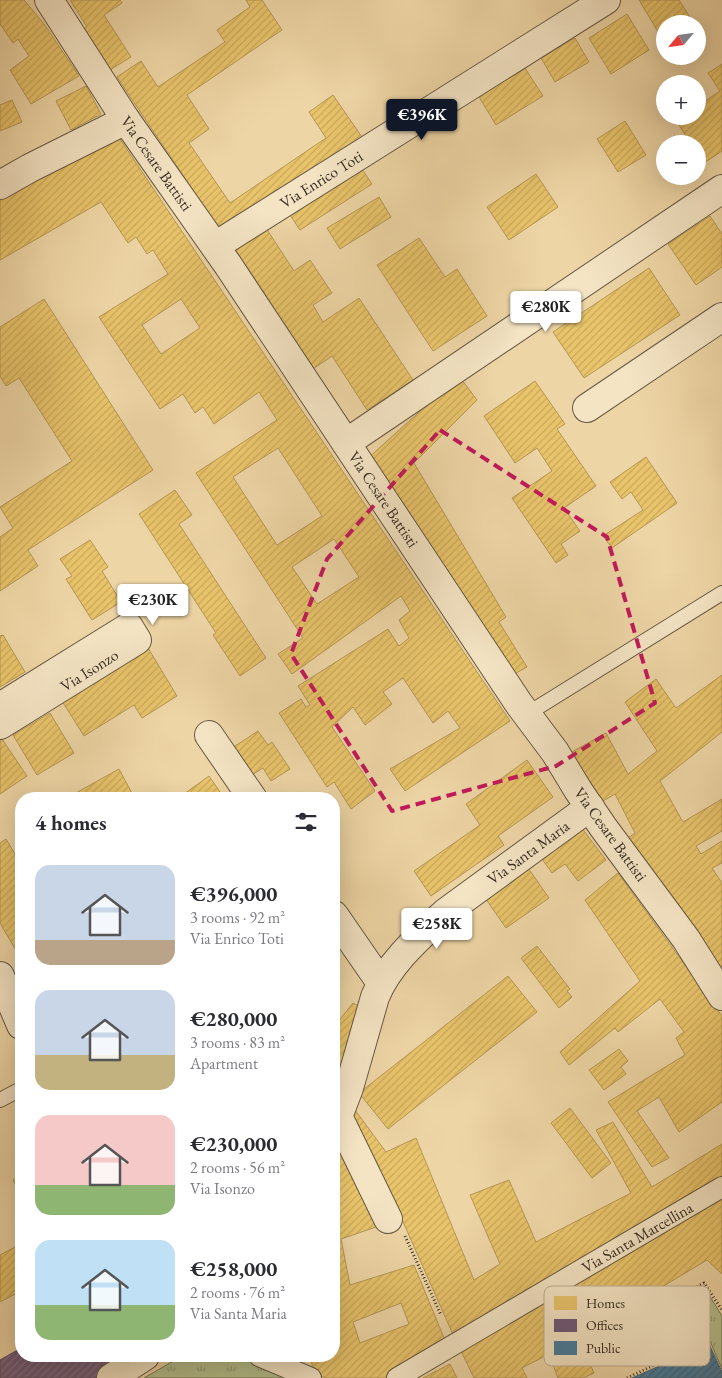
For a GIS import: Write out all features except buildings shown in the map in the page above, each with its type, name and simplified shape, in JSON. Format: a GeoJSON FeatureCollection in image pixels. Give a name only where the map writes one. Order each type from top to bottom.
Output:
{"type":"FeatureCollection","features":[{"type":"Feature","properties":{"kind":"street","name":"Via Cesare Battisti"},"geometry":{"type":"LineString","coordinates":[[49,0],[126,120],[215,246],[527,714],[555,752],[590,807],[686,939],[722,996]]}},
{"type":"Feature","properties":{"kind":"street","name":"Via Enrico Toti"},"geometry":{"type":"LineString","coordinates":[[215,246],[606,0]]}},
{"type":"Feature","properties":{"kind":"street"},"geometry":{"type":"LineString","coordinates":[[0,185],[126,120]]}},
{"type":"Feature","properties":{"kind":"street"},"geometry":{"type":"LineString","coordinates":[[346,443],[722,189]]}},
{"type":"Feature","properties":{"kind":"street"},"geometry":{"type":"LineString","coordinates":[[587,408],[722,317]]}},
{"type":"Feature","properties":{"kind":"street","name":"Via Isonzo"},"geometry":{"type":"LineString","coordinates":[[0,707],[129,626],[137,640],[0,726]]}},
{"type":"Feature","properties":{"kind":"street"},"geometry":{"type":"LineString","coordinates":[[209,735],[248,792]]}},
{"type":"Feature","properties":{"kind":"street","name":"Via Santa Maria"},"geometry":{"type":"LineString","coordinates":[[340,1109],[349,1088],[372,1004],[381,983],[396,962],[446,912],[590,807]]}},
{"type":"Feature","properties":{"kind":"street"},"geometry":{"type":"LineString","coordinates":[[340,924],[381,983]]}},
{"type":"Feature","properties":{"kind":"street"},"geometry":{"type":"LineString","coordinates":[[0,976],[15,1011]]}},
{"type":"Feature","properties":{"kind":"street"},"geometry":{"type":"LineString","coordinates":[[340,1127],[388,1219]]}},
{"type":"Feature","properties":{"kind":"street","name":"Via Santa Marcellina"},"geometry":{"type":"LineString","coordinates":[[554,1286],[722,1187]]}},
{"type":"Feature","properties":{"kind":"street","name":"Via Santa Marcellina"},"geometry":{"type":"LineString","coordinates":[[398,1378],[544,1292]]}},
{"type":"Feature","properties":{"kind":"street"},"geometry":{"type":"LineString","coordinates":[[112,1378],[136,1362]]}},
{"type":"Feature","properties":{"kind":"street"},"geometry":{"type":"LineString","coordinates":[[279,1362],[304,1370]]}},
{"type":"Feature","properties":{"kind":"lane"},"geometry":{"type":"LineString","coordinates":[[527,714],[722,594]]}},
{"type":"Feature","properties":{"kind":"lane"},"geometry":{"type":"LineString","coordinates":[[0,1100],[15,1092]]}},
{"type":"Feature","properties":{"kind":"path"},"geometry":{"type":"LineString","coordinates":[[388,1219],[396,1217],[441,1315]]}},
{"type":"Feature","properties":{"kind":"path"},"geometry":{"type":"LineString","coordinates":[[710,1293],[722,1310]]}},
{"type":"Feature","properties":{"kind":"path"},"geometry":{"type":"LineString","coordinates":[[627,1378],[652,1366]]}},
{"type":"Feature","properties":{"kind":"highlighted area"},"geometry":{"type":"Polygon","coordinates":[[[440,430],[607,537],[655,703],[556,766],[392,811],[291,654],[327,559],[440,430]]]}},
{"type":"Feature","properties":{"kind":"green space"},"geometry":{"type":"Polygon","coordinates":[[[710,1297],[722,1316],[722,1369],[710,1341],[710,1297]]]}},
{"type":"Feature","properties":{"kind":"green space"},"geometry":{"type":"Polygon","coordinates":[[[172,1362],[252,1362],[289,1378],[144,1378],[172,1362]]]}}]}
